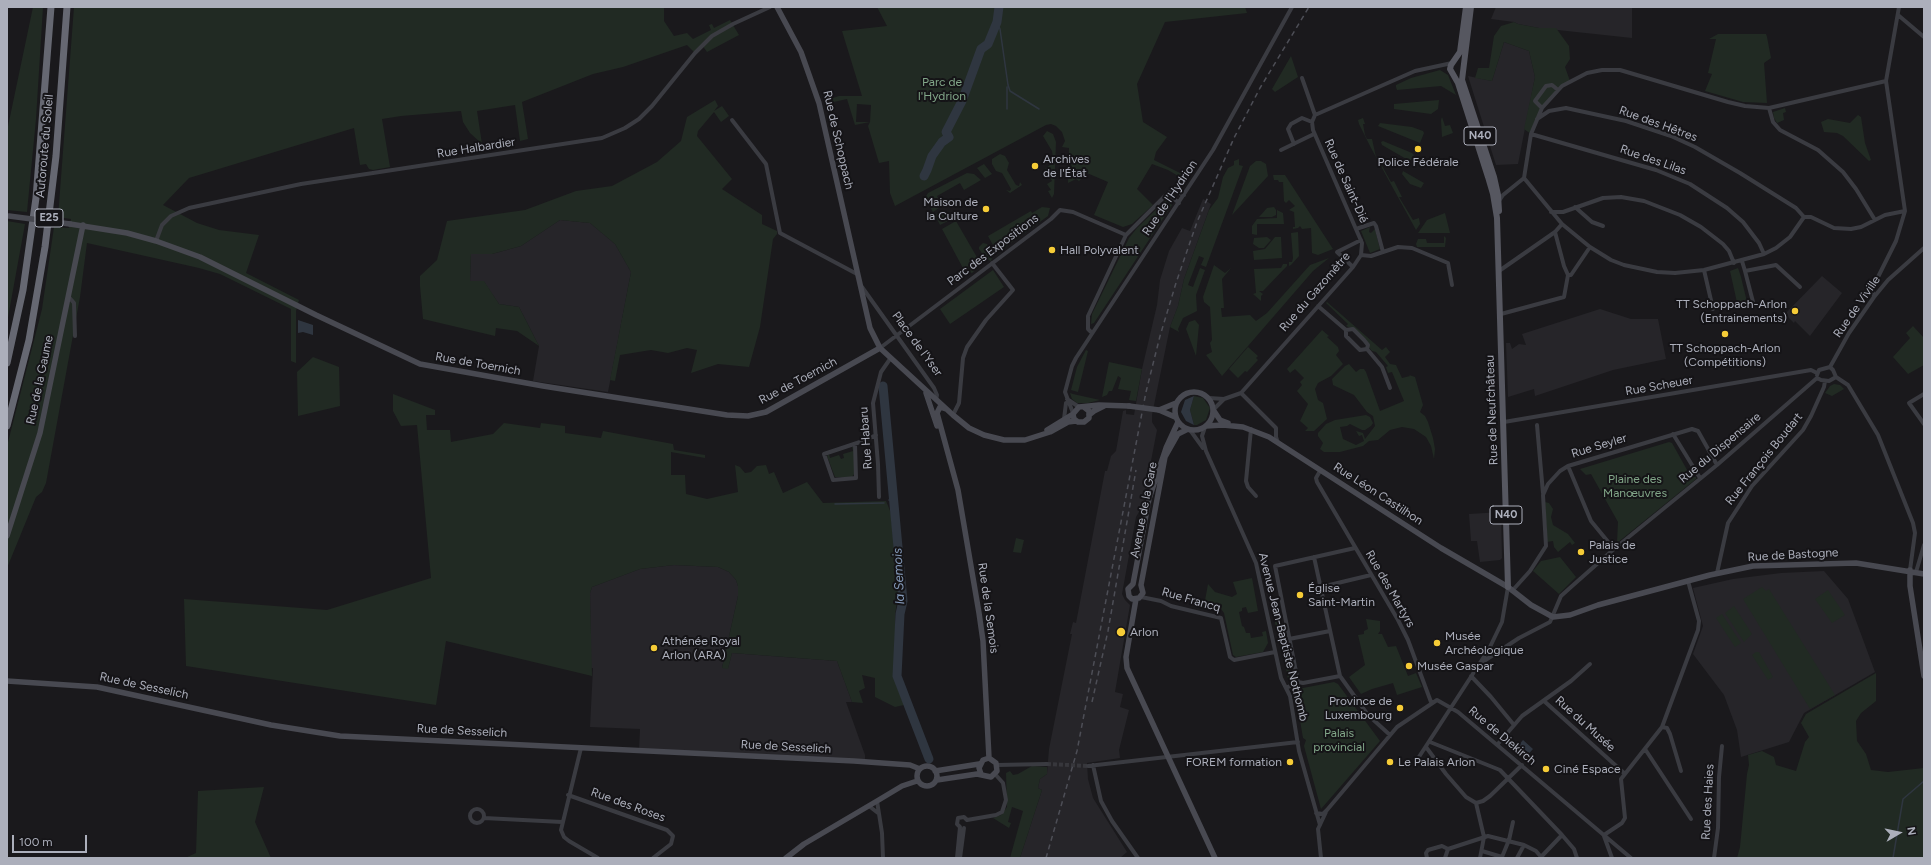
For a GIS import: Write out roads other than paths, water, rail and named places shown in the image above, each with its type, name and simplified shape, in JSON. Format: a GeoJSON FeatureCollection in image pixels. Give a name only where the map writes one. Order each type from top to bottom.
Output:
{"type":"FeatureCollection","features":[{"type":"Feature","properties":{"kind":"highway","name":"Autoroute du Soleil"},"geometry":{"type":"LineString","coordinates":[[7,364],[23,290],[33,222],[41,147],[51,7]]}},
{"type":"Feature","properties":{"kind":"highway","name":"Autoroute du Soleil"},"geometry":{"type":"LineString","coordinates":[[7,426],[29,340],[45,247],[56,148],[67,7]]}},
{"type":"Feature","properties":{"kind":"main road","name":"Rue de Schoppach"},"geometry":{"type":"LineString","coordinates":[[777,7],[801,52],[818,97],[859,284]]}},
{"type":"Feature","properties":{"kind":"main road","name":"N40"},"geometry":{"type":"LineString","coordinates":[[1452,72],[1450,67],[1460,52],[1466,7]]}},
{"type":"Feature","properties":{"kind":"main road","name":"N40"},"geometry":{"type":"LineString","coordinates":[[1463,72],[1471,7]]}},
{"type":"Feature","properties":{"kind":"main road"},"geometry":{"type":"LineString","coordinates":[[1453,62],[1460,61],[1464,66]]}},
{"type":"Feature","properties":{"kind":"main road"},"geometry":{"type":"LineString","coordinates":[[1452,72],[1459,75],[1463,72]]}},
{"type":"Feature","properties":{"kind":"main road","name":"Rue de Neufchâteau"},"geometry":{"type":"LineString","coordinates":[[1452,72],[1497,194]]}},
{"type":"Feature","properties":{"kind":"main road","name":"Rue de Neufchâteau"},"geometry":{"type":"LineString","coordinates":[[1463,72],[1462,80],[1497,194],[1510,589]]}},
{"type":"Feature","properties":{"kind":"main road","name":"Rue de Toernich"},"geometry":{"type":"LineString","coordinates":[[8,216],[127,233],[156,241],[200,257],[316,315],[420,364],[527,384],[727,416],[748,416],[766,412],[880,348]]}},
{"type":"Feature","properties":{"kind":"main road","name":"Rue de la Gaume"},"geometry":{"type":"LineString","coordinates":[[7,536],[40,433],[83,226]]}},
{"type":"Feature","properties":{"kind":"main road","name":"Place de l'Yser"},"geometry":{"type":"LineString","coordinates":[[859,284],[870,328],[880,348],[890,359],[924,389]]}},
{"type":"Feature","properties":{"kind":"main road","name":"Rue de la Semois"},"geometry":{"type":"LineString","coordinates":[[924,389],[934,400],[934,414],[948,451]]}},
{"type":"Feature","properties":{"kind":"main road"},"geometry":{"type":"LineString","coordinates":[[1040,435],[1073,414],[1081,407],[1109,405],[1159,410],[1166,409],[1176,403],[1183,394],[1194,391],[1200,392],[1209,398],[1213,410],[1210,422],[1205,427],[1189,430],[1177,420],[1159,410]]}},
{"type":"Feature","properties":{"kind":"main road"},"geometry":{"type":"LineString","coordinates":[[934,400],[976,432],[1004,440],[1025,440],[1057,429],[1068,422],[1084,422],[1087,421],[1089,415],[1094,411],[1109,405]]}},
{"type":"Feature","properties":{"kind":"main road","name":"Rue de la Semois"},"geometry":{"type":"LineString","coordinates":[[934,400],[932,414],[951,463]]}},
{"type":"Feature","properties":{"kind":"main road"},"geometry":{"type":"LineString","coordinates":[[1176,403],[1177,420]]}},
{"type":"Feature","properties":{"kind":"main road","name":"Rue de la Semois"},"geometry":{"type":"LineString","coordinates":[[947,409],[940,407],[937,413],[958,490],[983,641],[989,758]]}},
{"type":"Feature","properties":{"kind":"main road"},"geometry":{"type":"LineString","coordinates":[[1081,407],[1087,408],[1089,415]]}},
{"type":"Feature","properties":{"kind":"main road","name":"Rue Léon Castilhon"},"geometry":{"type":"LineString","coordinates":[[1213,410],[1220,420],[1251,429],[1278,443],[1441,548],[1510,589],[1553,617]]}},
{"type":"Feature","properties":{"kind":"main road"},"geometry":{"type":"LineString","coordinates":[[1073,414],[1076,421]]}},
{"type":"Feature","properties":{"kind":"main road","name":"Avenue de la Gare"},"geometry":{"type":"LineString","coordinates":[[1138,598],[1130,597],[1128,589],[1133,581],[1149,499],[1177,420]]}},
{"type":"Feature","properties":{"kind":"main road","name":"Rue Léon Castilhon"},"geometry":{"type":"LineString","coordinates":[[1205,427],[1234,425]]}},
{"type":"Feature","properties":{"kind":"main road","name":"Avenue de la Gare"},"geometry":{"type":"LineString","coordinates":[[1189,430],[1178,434],[1165,457],[1140,585],[1144,591],[1138,598],[1125,663],[1215,858]]}},
{"type":"Feature","properties":{"kind":"main road","name":"Rue de Bastogne"},"geometry":{"type":"LineString","coordinates":[[1553,617],[1570,615],[1596,606],[1717,573],[1753,566],[1856,563],[1913,571],[1924,574]]}},
{"type":"Feature","properties":{"kind":"main road"},"geometry":{"type":"LineString","coordinates":[[1913,571],[1910,586],[1924,676]]}},
{"type":"Feature","properties":{"kind":"main road","name":"Rue de Sesselich"},"geometry":{"type":"LineString","coordinates":[[7,681],[97,687],[272,726],[340,736],[877,762],[910,765],[920,769]]}},
{"type":"Feature","properties":{"kind":"main road"},"geometry":{"type":"LineString","coordinates":[[989,758],[997,765],[995,774],[988,777],[981,774],[937,780],[928,787],[920,784],[918,781],[917,774],[920,769],[926,766],[935,770],[979,764],[983,760],[989,758]]}},
{"type":"Feature","properties":{"kind":"main road"},"geometry":{"type":"LineString","coordinates":[[979,764],[981,774]]}},
{"type":"Feature","properties":{"kind":"main road"},"geometry":{"type":"LineString","coordinates":[[935,770],[937,780]]}},
{"type":"Feature","properties":{"kind":"main road"},"geometry":{"type":"LineString","coordinates":[[786,858],[804,844],[902,786],[918,781]]}},
{"type":"Feature","properties":{"kind":"street","name":"Rue Halbardier"},"geometry":{"type":"LineString","coordinates":[[156,241],[162,225],[171,216],[189,208],[301,184],[602,138],[625,128],[639,119],[652,106],[694,54],[712,36],[732,24],[770,7]]}},
{"type":"Feature","properties":{"kind":"street","name":"Rue de l'Hydrion"},"geometry":{"type":"LineString","coordinates":[[1063,420],[1066,411],[1065,392],[1072,366],[1225,130],[1292,7]]}},
{"type":"Feature","properties":{"kind":"street"},"geometry":{"type":"LineString","coordinates":[[1874,297],[1872,289],[1896,240],[1905,211],[1886,81],[1899,7]]}},
{"type":"Feature","properties":{"kind":"street"},"geometry":{"type":"LineString","coordinates":[[1898,15],[1924,36]]}},
{"type":"Feature","properties":{"kind":"street"},"geometry":{"type":"LineString","coordinates":[[1315,115],[1415,71],[1453,62]]}},
{"type":"Feature","properties":{"kind":"street"},"geometry":{"type":"LineString","coordinates":[[1440,65],[1452,72]]}},
{"type":"Feature","properties":{"kind":"street"},"geometry":{"type":"LineString","coordinates":[[1497,194],[1506,192],[1524,178],[1531,134],[1542,108],[1558,90],[1574,78],[1587,73],[1602,70],[1620,70],[1649,77],[1728,102],[1745,106],[1769,108],[1886,81]]}},
{"type":"Feature","properties":{"kind":"street"},"geometry":{"type":"LineString","coordinates":[[1294,144],[1288,129],[1290,124],[1302,118],[1312,122],[1315,115],[1302,78]]}},
{"type":"Feature","properties":{"kind":"street"},"geometry":{"type":"LineString","coordinates":[[1542,108],[1535,101],[1546,86],[1552,85],[1558,90]]}},
{"type":"Feature","properties":{"kind":"street","name":"Rue des Hêtres"},"geometry":{"type":"LineString","coordinates":[[1537,119],[1549,111],[1566,108],[1626,121],[1671,136],[1695,147],[1740,173],[1796,208],[1804,217]]}},
{"type":"Feature","properties":{"kind":"street"},"geometry":{"type":"LineString","coordinates":[[1769,108],[1773,122],[1780,130],[1810,144],[1837,165],[1856,189],[1875,220]]}},
{"type":"Feature","properties":{"kind":"street"},"geometry":{"type":"LineString","coordinates":[[732,120],[766,164],[780,233],[857,274]]}},
{"type":"Feature","properties":{"kind":"street","name":"Rue de Saint-Dié"},"geometry":{"type":"LineString","coordinates":[[1312,122],[1314,134],[1361,240],[1361,255]]}},
{"type":"Feature","properties":{"kind":"street"},"geometry":{"type":"LineString","coordinates":[[1281,150],[1314,134]]}},
{"type":"Feature","properties":{"kind":"street","name":"Rue des Lilas"},"geometry":{"type":"LineString","coordinates":[[1531,134],[1641,165],[1690,184],[1712,197],[1743,222],[1759,243],[1764,254]]}},
{"type":"Feature","properties":{"kind":"street"},"geometry":{"type":"LineString","coordinates":[[1524,178],[1562,224],[1590,247],[1611,260],[1638,269],[1675,273],[1704,270],[1764,254],[1776,248],[1790,237],[1804,217],[1809,216],[1827,226],[1840,229],[1861,227],[1885,215],[1905,211]]}},
{"type":"Feature","properties":{"kind":"street"},"geometry":{"type":"LineString","coordinates":[[1092,333],[1088,329],[1088,316],[1126,235],[1171,192],[1177,191],[1184,195]]}},
{"type":"Feature","properties":{"kind":"street"},"geometry":{"type":"LineString","coordinates":[[1497,194],[1506,192]]}},
{"type":"Feature","properties":{"kind":"street"},"geometry":{"type":"LineString","coordinates":[[1551,212],[1563,212],[1594,200],[1612,197],[1638,199],[1659,206],[1691,220],[1715,237],[1729,251],[1734,263]]}},
{"type":"Feature","properties":{"kind":"street"},"geometry":{"type":"LineString","coordinates":[[1165,198],[1173,198],[1179,203]]}},
{"type":"Feature","properties":{"kind":"street"},"geometry":{"type":"LineString","coordinates":[[1575,207],[1592,222],[1603,226]]}},
{"type":"Feature","properties":{"kind":"street","name":"Parc des Expositions"},"geometry":{"type":"LineString","coordinates":[[880,348],[1051,219],[1060,210],[1073,212],[1126,235]]}},
{"type":"Feature","properties":{"kind":"street"},"geometry":{"type":"LineString","coordinates":[[1356,229],[1374,223],[1383,252]]}},
{"type":"Feature","properties":{"kind":"street"},"geometry":{"type":"LineString","coordinates":[[1499,271],[1555,232],[1562,224]]}},
{"type":"Feature","properties":{"kind":"street"},"geometry":{"type":"LineString","coordinates":[[1501,314],[1564,297],[1568,275],[1564,266],[1555,232]]}},
{"type":"Feature","properties":{"kind":"street"},"geometry":{"type":"LineString","coordinates":[[1353,267],[1337,252],[1361,240]]}},
{"type":"Feature","properties":{"kind":"street","name":"Rue du Gazomètre"},"geometry":{"type":"LineString","coordinates":[[1209,398],[1224,399],[1241,393],[1353,267],[1361,255],[1371,256],[1398,247],[1412,248],[1448,263],[1452,285]]}},
{"type":"Feature","properties":{"kind":"street"},"geometry":{"type":"LineString","coordinates":[[1568,275],[1571,275],[1590,247]]}},
{"type":"Feature","properties":{"kind":"street","name":"Rue de Viville"},"geometry":{"type":"LineString","coordinates":[[1830,367],[1849,333],[1874,297],[1888,280],[1924,248]]}},
{"type":"Feature","properties":{"kind":"street"},"geometry":{"type":"LineString","coordinates":[[1742,261],[1753,302]]}},
{"type":"Feature","properties":{"kind":"street"},"geometry":{"type":"LineString","coordinates":[[953,415],[959,403],[963,358],[967,347],[986,320],[1013,290],[992,263]]}},
{"type":"Feature","properties":{"kind":"street"},"geometry":{"type":"LineString","coordinates":[[1745,271],[1776,265],[1800,287]]}},
{"type":"Feature","properties":{"kind":"street"},"geometry":{"type":"LineString","coordinates":[[1704,270],[1713,309]]}},
{"type":"Feature","properties":{"kind":"street","name":"Place de l'Yser"},"geometry":{"type":"LineString","coordinates":[[859,284],[934,388],[937,395],[934,400]]}},
{"type":"Feature","properties":{"kind":"street"},"geometry":{"type":"LineString","coordinates":[[1875,284],[1875,287],[1879,291]]}},
{"type":"Feature","properties":{"kind":"street"},"geometry":{"type":"LineString","coordinates":[[68,296],[74,303],[75,336]]}},
{"type":"Feature","properties":{"kind":"street"},"geometry":{"type":"LineString","coordinates":[[1318,306],[1346,330],[1353,329],[1367,342],[1367,349],[1382,367],[1390,388]]}},
{"type":"Feature","properties":{"kind":"street"},"geometry":{"type":"LineString","coordinates":[[1346,330],[1346,336],[1360,350],[1367,349]]}},
{"type":"Feature","properties":{"kind":"street","name":"Rue Habaru"},"geometry":{"type":"LineString","coordinates":[[879,497],[874,400],[880,372],[890,359]]}},
{"type":"Feature","properties":{"kind":"street"},"geometry":{"type":"LineString","coordinates":[[1836,377],[1833,380],[1825,381],[1818,378],[1817,373],[1819,370],[1830,367],[1834,370],[1836,377],[1848,385],[1878,435],[1913,523],[1915,533],[1913,571]]}},
{"type":"Feature","properties":{"kind":"street","name":"Rue Scheuer"},"geometry":{"type":"LineString","coordinates":[[1504,422],[1811,370],[1817,373]]}},
{"type":"Feature","properties":{"kind":"street","name":"Rue du Dispensaire"},"geometry":{"type":"LineString","coordinates":[[1553,617],[1561,596],[1614,549],[1717,465],[1818,378]]}},
{"type":"Feature","properties":{"kind":"street","name":"Rue François Boudart"},"geometry":{"type":"LineString","coordinates":[[1717,573],[1724,534],[1733,514],[1762,474],[1803,430],[1811,416],[1825,381]]}},
{"type":"Feature","properties":{"kind":"street"},"geometry":{"type":"LineString","coordinates":[[1241,393],[1276,428],[1278,443]]}},
{"type":"Feature","properties":{"kind":"street"},"geometry":{"type":"LineString","coordinates":[[1924,394],[1909,402],[1924,424]]}},
{"type":"Feature","properties":{"kind":"street"},"geometry":{"type":"LineString","coordinates":[[1066,398],[1081,407]]}},
{"type":"Feature","properties":{"kind":"street"},"geometry":{"type":"LineString","coordinates":[[1066,398],[1073,414]]}},
{"type":"Feature","properties":{"kind":"street","name":"Rue du Gazomètre"},"geometry":{"type":"LineString","coordinates":[[1213,410],[1224,399]]}},
{"type":"Feature","properties":{"kind":"street"},"geometry":{"type":"LineString","coordinates":[[1415,763],[1481,663],[1502,622],[1510,589],[1520,582],[1530,571],[1546,546],[1537,425]]}},
{"type":"Feature","properties":{"kind":"street","name":"Avenue Jean-Baptiste Nothomb"},"geometry":{"type":"LineString","coordinates":[[1205,427],[1202,436],[1206,451],[1256,563],[1281,678],[1290,696],[1298,742],[1320,825]]}},
{"type":"Feature","properties":{"kind":"street"},"geometry":{"type":"LineString","coordinates":[[1251,429],[1246,481],[1248,487],[1256,496]]}},
{"type":"Feature","properties":{"kind":"street","name":"Rue Seyler"},"geometry":{"type":"LineString","coordinates":[[1543,495],[1548,484],[1554,477],[1568,466],[1692,429],[1698,431],[1717,465]]}},
{"type":"Feature","properties":{"kind":"street","name":"Avenue Jean-Baptiste Nothomb"},"geometry":{"type":"LineString","coordinates":[[1189,430],[1206,451]]}},
{"type":"Feature","properties":{"kind":"street"},"geometry":{"type":"LineString","coordinates":[[1674,434],[1700,478]]}},
{"type":"Feature","properties":{"kind":"street"},"geometry":{"type":"LineString","coordinates":[[855,444],[857,475],[854,479],[833,480],[824,454],[855,444],[876,435]]}},
{"type":"Feature","properties":{"kind":"street"},"geometry":{"type":"LineString","coordinates":[[1568,466],[1591,521],[1614,549]]}},
{"type":"Feature","properties":{"kind":"street","name":"Rue des Martyrs"},"geometry":{"type":"LineString","coordinates":[[1320,471],[1316,478],[1317,482],[1408,640],[1431,702]]}},
{"type":"Feature","properties":{"kind":"street"},"geometry":{"type":"LineString","coordinates":[[1913,571],[1924,545]]}},
{"type":"Feature","properties":{"kind":"street"},"geometry":{"type":"LineString","coordinates":[[1298,682],[1274,570],[1275,566],[1278,564],[1355,548]]}},
{"type":"Feature","properties":{"kind":"street"},"geometry":{"type":"LineString","coordinates":[[1314,557],[1340,676],[1368,715],[1390,735]]}},
{"type":"Feature","properties":{"kind":"street"},"geometry":{"type":"LineString","coordinates":[[1321,587],[1372,576]]}},
{"type":"Feature","properties":{"kind":"street"},"geometry":{"type":"LineString","coordinates":[[1612,858],[1605,843],[1604,835],[1622,823],[1625,818],[1621,780],[1624,773],[1662,728],[1699,626],[1688,581]]}},
{"type":"Feature","properties":{"kind":"street","name":"Rue Francq"},"geometry":{"type":"LineString","coordinates":[[1138,598],[1161,601],[1171,606],[1221,618],[1230,657],[1234,660],[1275,652]]}},
{"type":"Feature","properties":{"kind":"street"},"geometry":{"type":"LineString","coordinates":[[1481,663],[1519,638],[1547,624],[1553,617]]}},
{"type":"Feature","properties":{"kind":"street"},"geometry":{"type":"LineString","coordinates":[[1289,639],[1330,631]]}},
{"type":"Feature","properties":{"kind":"street"},"geometry":{"type":"LineString","coordinates":[[1544,701],[1590,664]]}},
{"type":"Feature","properties":{"kind":"street"},"geometry":{"type":"LineString","coordinates":[[1286,688],[1298,682],[1303,683],[1332,676],[1340,676]]}},
{"type":"Feature","properties":{"kind":"street"},"geometry":{"type":"LineString","coordinates":[[1471,676],[1491,697],[1514,726]]}},
{"type":"Feature","properties":{"kind":"street"},"geometry":{"type":"LineString","coordinates":[[1316,813],[1323,814],[1327,810],[1390,735],[1406,719],[1431,702],[1437,700],[1452,708]]}},
{"type":"Feature","properties":{"kind":"street","name":"Rue du Musée"},"geometry":{"type":"LineString","coordinates":[[1497,744],[1522,716],[1544,701],[1624,773]]}},
{"type":"Feature","properties":{"kind":"street","name":"Rue de Diekirch"},"geometry":{"type":"LineString","coordinates":[[1452,708],[1497,744],[1631,858]]}},
{"type":"Feature","properties":{"kind":"street"},"geometry":{"type":"LineString","coordinates":[[1662,728],[1667,728],[1670,734],[1681,771]]}},
{"type":"Feature","properties":{"kind":"street"},"geometry":{"type":"LineString","coordinates":[[1088,766],[1298,742]]}},
{"type":"Feature","properties":{"kind":"street"},"geometry":{"type":"LineString","coordinates":[[1430,742],[1500,770],[1562,835],[1574,849],[1577,858]]}},
{"type":"Feature","properties":{"kind":"street","name":"Rue des Haies"},"geometry":{"type":"LineString","coordinates":[[1714,858],[1718,828],[1718,777],[1722,746]]}},
{"type":"Feature","properties":{"kind":"street"},"geometry":{"type":"LineString","coordinates":[[1426,747],[1466,797],[1476,803],[1483,802],[1522,765]]}},
{"type":"Feature","properties":{"kind":"street"},"geometry":{"type":"LineString","coordinates":[[581,748],[568,795],[561,830],[564,837],[598,858]]}},
{"type":"Feature","properties":{"kind":"street"},"geometry":{"type":"LineString","coordinates":[[1645,749],[1691,819]]}},
{"type":"Feature","properties":{"kind":"street"},"geometry":{"type":"LineString","coordinates":[[997,765],[1047,764]]}},
{"type":"Feature","properties":{"kind":"street"},"geometry":{"type":"LineString","coordinates":[[1093,766],[1101,801],[1112,821],[1138,858]]}},
{"type":"Feature","properties":{"kind":"street"},"geometry":{"type":"LineString","coordinates":[[962,828],[957,824],[958,818],[962,817],[967,820],[996,815],[1002,812],[1006,800],[1003,783],[995,774]]}},
{"type":"Feature","properties":{"kind":"street","name":"Rue des Roses"},"geometry":{"type":"LineString","coordinates":[[568,795],[667,830],[673,836],[671,844],[653,858]]}},
{"type":"Feature","properties":{"kind":"street"},"geometry":{"type":"LineString","coordinates":[[877,801],[882,833],[883,858]]}},
{"type":"Feature","properties":{"kind":"street"},"geometry":{"type":"LineString","coordinates":[[1476,803],[1484,837],[1480,858]]}},
{"type":"Feature","properties":{"kind":"street"},"geometry":{"type":"LineString","coordinates":[[869,806],[878,813]]}},
{"type":"Feature","properties":{"kind":"street"},"geometry":{"type":"LineString","coordinates":[[1321,858],[1318,834],[1320,825],[1327,810]]}},
{"type":"Feature","properties":{"kind":"street"},"geometry":{"type":"LineString","coordinates":[[484,818],[562,822]]}},
{"type":"Feature","properties":{"kind":"street"},"geometry":{"type":"LineString","coordinates":[[962,828],[967,825],[967,820]]}},
{"type":"Feature","properties":{"kind":"street"},"geometry":{"type":"LineString","coordinates":[[1482,851],[1502,857],[1509,840],[1513,822]]}},
{"type":"Feature","properties":{"kind":"street"},"geometry":{"type":"LineString","coordinates":[[958,858],[962,828]]}},
{"type":"Feature","properties":{"kind":"street"},"geometry":{"type":"LineString","coordinates":[[1427,858],[1426,854],[1428,850],[1442,846],[1448,849],[1488,836],[1509,840],[1524,845],[1536,851],[1542,858],[1562,835]]}},
{"type":"Feature","properties":{"kind":"street"},"geometry":{"type":"LineString","coordinates":[[1517,858],[1524,845]]}},
{"type":"Feature","properties":{"kind":"street"},"geometry":{"type":"LineString","coordinates":[[1445,858],[1448,849]]}},
{"type":"Feature","properties":{"kind":"waterway","name":"la Semois"},"geometry":{"type":"LineString","coordinates":[[924,176],[932,156],[942,142],[949,137],[946,132],[962,101],[981,49],[988,44],[997,22],[999,7]]}},
{"type":"Feature","properties":{"kind":"waterway"},"geometry":{"type":"LineString","coordinates":[[997,22],[1000,29],[1010,91],[1039,109]]}},
{"type":"Feature","properties":{"kind":"waterway"},"geometry":{"type":"LineString","coordinates":[[1007,87],[1007,109]]}},
{"type":"Feature","properties":{"kind":"waterway","name":"la Semois"},"geometry":{"type":"LineString","coordinates":[[883,386],[903,601],[900,614],[897,676],[929,759]]}},
{"type":"Feature","properties":{"kind":"waterway","name":"la Semois"},"geometry":{"type":"LineString","coordinates":[[889,500],[893,499]]}},
{"type":"Feature","properties":{"kind":"waterway"},"geometry":{"type":"LineString","coordinates":[[835,504],[884,503]]}},
{"type":"Feature","properties":{"kind":"waterway"},"geometry":{"type":"LineString","coordinates":[[1893,858],[1903,799],[1924,781]]}},
{"type":"Feature","properties":{"kind":"tunnel"},"geometry":{"type":"LineString","coordinates":[[1047,764],[1088,766]]}},
{"type":"Feature","properties":{"kind":"railway"},"geometry":{"type":"LineString","coordinates":[[1046,858],[1077,751],[1146,392],[1160,336],[1176,283],[1197,222],[1234,138],[1260,88],[1309,7]]}},
{"type":"Feature","properties":{"kind":"railway"},"geometry":{"type":"LineString","coordinates":[[1092,702],[1108,631],[1136,470]]}},
{"type":"Feature","properties":{"kind":"place","name":"Police Fédérale"},"geometry":{"type":"Point","coordinates":[1418,149]}},
{"type":"Feature","properties":{"kind":"place","name":"Archives de l'État"},"geometry":{"type":"Point","coordinates":[1035,166]}},
{"type":"Feature","properties":{"kind":"place","name":"Maison de la Culture"},"geometry":{"type":"Point","coordinates":[986,209]}},
{"type":"Feature","properties":{"kind":"place","name":"Hall Polyvalent"},"geometry":{"type":"Point","coordinates":[1052,250]}},
{"type":"Feature","properties":{"kind":"place","name":"TT Schoppach-Arlon (Entrainements)"},"geometry":{"type":"Point","coordinates":[1795,311]}},
{"type":"Feature","properties":{"kind":"place","name":"TT Schoppach-Arlon (Compétitions)"},"geometry":{"type":"Point","coordinates":[1725,334]}},
{"type":"Feature","properties":{"kind":"place","name":"Palais de Justice"},"geometry":{"type":"Point","coordinates":[1581,552]}},
{"type":"Feature","properties":{"kind":"place","name":"Église Saint-Martin"},"geometry":{"type":"Point","coordinates":[1300,595]}},
{"type":"Feature","properties":{"kind":"place","name":"Arlon"},"geometry":{"type":"Point","coordinates":[1121,632]}},
{"type":"Feature","properties":{"kind":"place","name":"Musée Archéologique"},"geometry":{"type":"Point","coordinates":[1437,643]}},
{"type":"Feature","properties":{"kind":"place","name":"Athénée Royal Arlon (ARA)"},"geometry":{"type":"Point","coordinates":[654,648]}},
{"type":"Feature","properties":{"kind":"place","name":"Musée Gaspar"},"geometry":{"type":"Point","coordinates":[1409,666]}},
{"type":"Feature","properties":{"kind":"place","name":"Province de Luxembourg"},"geometry":{"type":"Point","coordinates":[1400,708]}},
{"type":"Feature","properties":{"kind":"place","name":"FOREM formation"},"geometry":{"type":"Point","coordinates":[1290,762]}},
{"type":"Feature","properties":{"kind":"place","name":"Le Palais Arlon"},"geometry":{"type":"Point","coordinates":[1390,762]}},
{"type":"Feature","properties":{"kind":"place","name":"Ciné Espace"},"geometry":{"type":"Point","coordinates":[1546,769]}},
{"type":"Feature","properties":{"kind":"park label","name":"Parc de l'Hydrion"},"geometry":{"type":"Point","coordinates":[942,89]}},
{"type":"Feature","properties":{"kind":"park label","name":"Plaine des Manœuvres"},"geometry":{"type":"Point","coordinates":[1635,486]}},
{"type":"Feature","properties":{"kind":"park label","name":"Palais provincial"},"geometry":{"type":"Point","coordinates":[1339,740]}}]}
